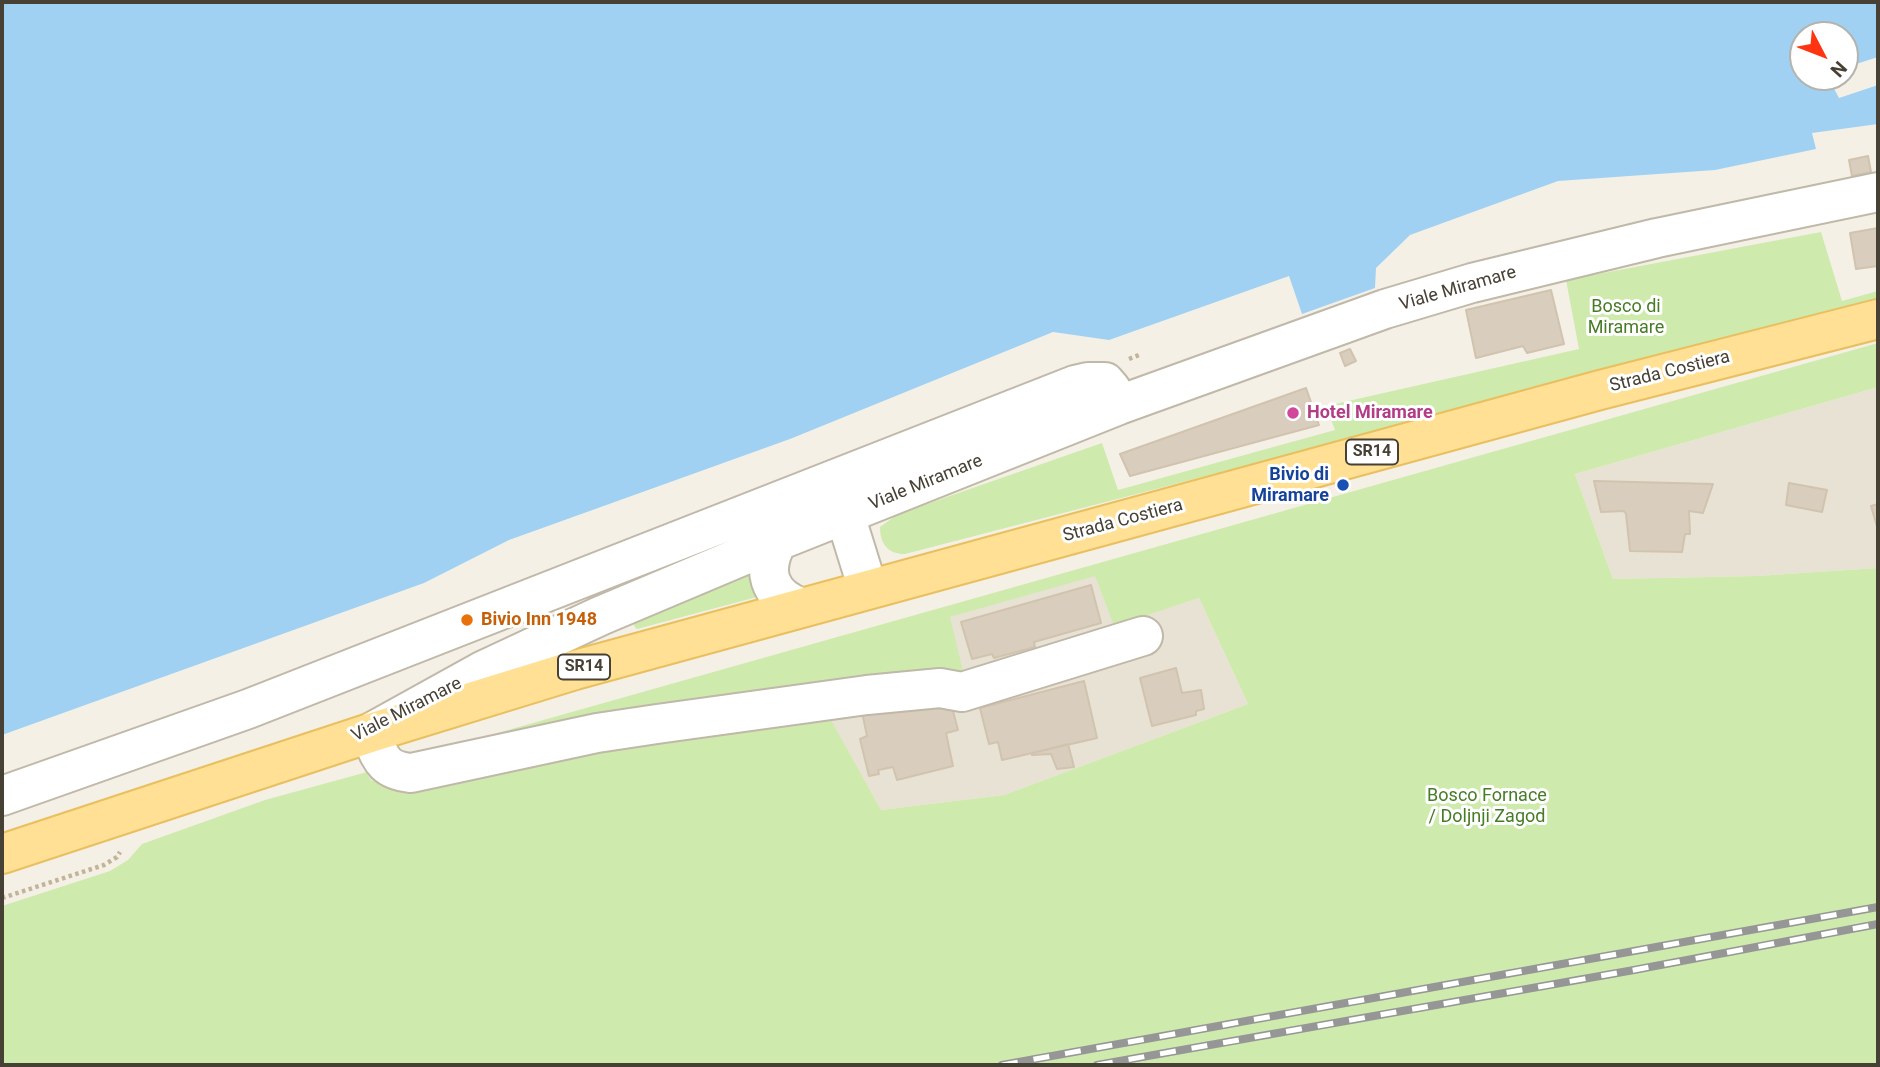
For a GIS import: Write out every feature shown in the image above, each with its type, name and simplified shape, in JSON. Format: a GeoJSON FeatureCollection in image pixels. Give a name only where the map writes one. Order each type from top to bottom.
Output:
{"type":"FeatureCollection","features":[{"type":"Feature","properties":{"kind":"main road","name":"Strada Costiera"},"geometry":{"type":"LineString","coordinates":[[370,733],[575,670],[800,607],[1587,393],[1878,319]]}},
{"type":"Feature","properties":{"kind":"main road","name":"Viale Miramare"},"geometry":{"type":"LineString","coordinates":[[2,854],[370,733]]}},
{"type":"Feature","properties":{"kind":"street","name":"Viale Miramare"},"geometry":{"type":"LineString","coordinates":[[370,733],[494,666],[600,616],[778,541],[1119,405],[1385,309],[1472,283],[1657,238],[1878,192]]}},
{"type":"Feature","properties":{"kind":"street"},"geometry":{"type":"LineString","coordinates":[[2,796],[248,709],[1076,385],[1105,382],[1111,389]]}},
{"type":"Feature","properties":{"kind":"street"},"geometry":{"type":"LineString","coordinates":[[845,515],[867,589]]}},
{"type":"Feature","properties":{"kind":"street"},"geometry":{"type":"LineString","coordinates":[[778,541],[769,559],[771,581],[781,598],[800,607]]}},
{"type":"Feature","properties":{"kind":"street"},"geometry":{"type":"LineString","coordinates":[[370,733],[384,764],[396,771],[411,773],[645,725],[867,695],[940,688],[962,692],[1143,636]]}},
{"type":"Feature","properties":{"kind":"shaded area"},"geometry":{"type":"Polygon","coordinates":[[[1878,387],[1878,568],[1757,576],[1613,579],[1575,474],[1878,387]]]}},
{"type":"Feature","properties":{"kind":"shaded area"},"geometry":{"type":"Polygon","coordinates":[[[1095,575],[1114,625],[1199,598],[1248,704],[1004,795],[881,810],[825,711],[433,777],[371,781],[367,772],[409,758],[962,671],[949,617],[1095,575]]]}},
{"type":"Feature","properties":{"kind":"green space","name":"Bosco di Miramare"},"geometry":{"type":"Polygon","coordinates":[[[1821,232],[1842,301],[1878,291],[1878,302],[905,554],[890,550],[883,543],[880,527],[898,514],[1102,443],[1118,490],[1335,430],[1326,406],[1579,349],[1566,280],[1821,232]]]}},
{"type":"Feature","properties":{"kind":"green space","name":"Bosco Fornace / Doljnji Zagod"},"geometry":{"type":"Polygon","coordinates":[[[1878,343],[1878,387],[1575,474],[1613,579],[1757,576],[1878,568],[1878,1065],[2,1065],[2,906],[110,871],[128,860],[142,844],[265,800],[367,772],[371,781],[433,777],[826,711],[881,810],[1004,795],[1248,704],[1199,598],[1114,626],[1095,576],[950,617],[963,671],[409,758],[1878,343]]]}},
{"type":"Feature","properties":{"kind":"green space"},"geometry":{"type":"Polygon","coordinates":[[[749,569],[759,594],[757,597],[637,629],[634,626],[634,622],[749,569]]]}},
{"type":"Feature","properties":{"kind":"water"},"geometry":{"type":"Polygon","coordinates":[[[2,2],[1878,2],[1878,57],[1859,63],[1859,21],[1789,21],[1789,91],[1835,91],[1839,98],[1878,85],[1878,124],[1812,133],[1816,149],[1715,170],[1558,181],[1410,235],[1376,268],[1375,288],[1302,314],[1289,276],[1109,340],[1053,332],[790,439],[509,540],[424,583],[2,735],[2,2]]]}},
{"type":"Feature","properties":{"kind":"building"},"geometry":{"type":"Polygon","coordinates":[[[1868,156],[1871,172],[1852,176],[1849,160],[1868,156]]]}},
{"type":"Feature","properties":{"kind":"building"},"geometry":{"type":"Polygon","coordinates":[[[1878,228],[1878,266],[1856,269],[1850,233],[1878,228]]]}},
{"type":"Feature","properties":{"kind":"building"},"geometry":{"type":"Polygon","coordinates":[[[1551,290],[1564,344],[1527,353],[1523,346],[1476,358],[1466,310],[1551,290]]]}},
{"type":"Feature","properties":{"kind":"building"},"geometry":{"type":"Polygon","coordinates":[[[1350,349],[1356,361],[1345,366],[1340,353],[1350,349]]]}},
{"type":"Feature","properties":{"kind":"building"},"geometry":{"type":"Polygon","coordinates":[[[1306,388],[1319,425],[1130,476],[1120,454],[1306,388]]]}},
{"type":"Feature","properties":{"kind":"building"},"geometry":{"type":"Polygon","coordinates":[[[1594,481],[1713,484],[1703,513],[1689,511],[1690,534],[1685,534],[1682,552],[1630,551],[1626,514],[1624,511],[1601,512],[1594,481]]]}},
{"type":"Feature","properties":{"kind":"building"},"geometry":{"type":"Polygon","coordinates":[[[1789,483],[1827,490],[1822,512],[1786,505],[1789,483]]]}},
{"type":"Feature","properties":{"kind":"building"},"geometry":{"type":"Polygon","coordinates":[[[1878,504],[1878,530],[1871,506],[1878,504]]]}},
{"type":"Feature","properties":{"kind":"building"},"geometry":{"type":"Polygon","coordinates":[[[1091,585],[1101,623],[1034,642],[1035,647],[994,658],[992,654],[972,659],[961,622],[1091,585]]]}},
{"type":"Feature","properties":{"kind":"building"},"geometry":{"type":"Polygon","coordinates":[[[1176,668],[1182,693],[1201,690],[1204,709],[1196,711],[1196,715],[1152,726],[1140,678],[1176,668]]]}},
{"type":"Feature","properties":{"kind":"building"},"geometry":{"type":"Polygon","coordinates":[[[1084,681],[1097,738],[1002,760],[998,742],[989,744],[980,708],[1084,681]]]}},
{"type":"Feature","properties":{"kind":"building"},"geometry":{"type":"Polygon","coordinates":[[[949,696],[958,730],[946,733],[953,766],[897,780],[893,767],[878,770],[879,774],[869,776],[860,739],[867,736],[862,712],[949,696]]]}},
{"type":"Feature","properties":{"kind":"building"},"geometry":{"type":"Polygon","coordinates":[[[1068,744],[1074,767],[1057,769],[1051,754],[1032,755],[1032,753],[1068,744]]]}},
{"type":"Feature","properties":{"kind":"railway"},"geometry":{"type":"LineString","coordinates":[[1002,1065],[1878,907]]}},
{"type":"Feature","properties":{"kind":"railway"},"geometry":{"type":"LineString","coordinates":[[1097,1065],[1878,924]]}},
{"type":"Feature","properties":{"kind":"place","name":"Hotel Miramare"},"geometry":{"type":"Point","coordinates":[1293,413]}},
{"type":"Feature","properties":{"kind":"place","name":"Bivio di Miramare"},"geometry":{"type":"Point","coordinates":[1343,485]}},
{"type":"Feature","properties":{"kind":"place","name":"Bivio Inn 1948"},"geometry":{"type":"Point","coordinates":[467,620]}}]}
